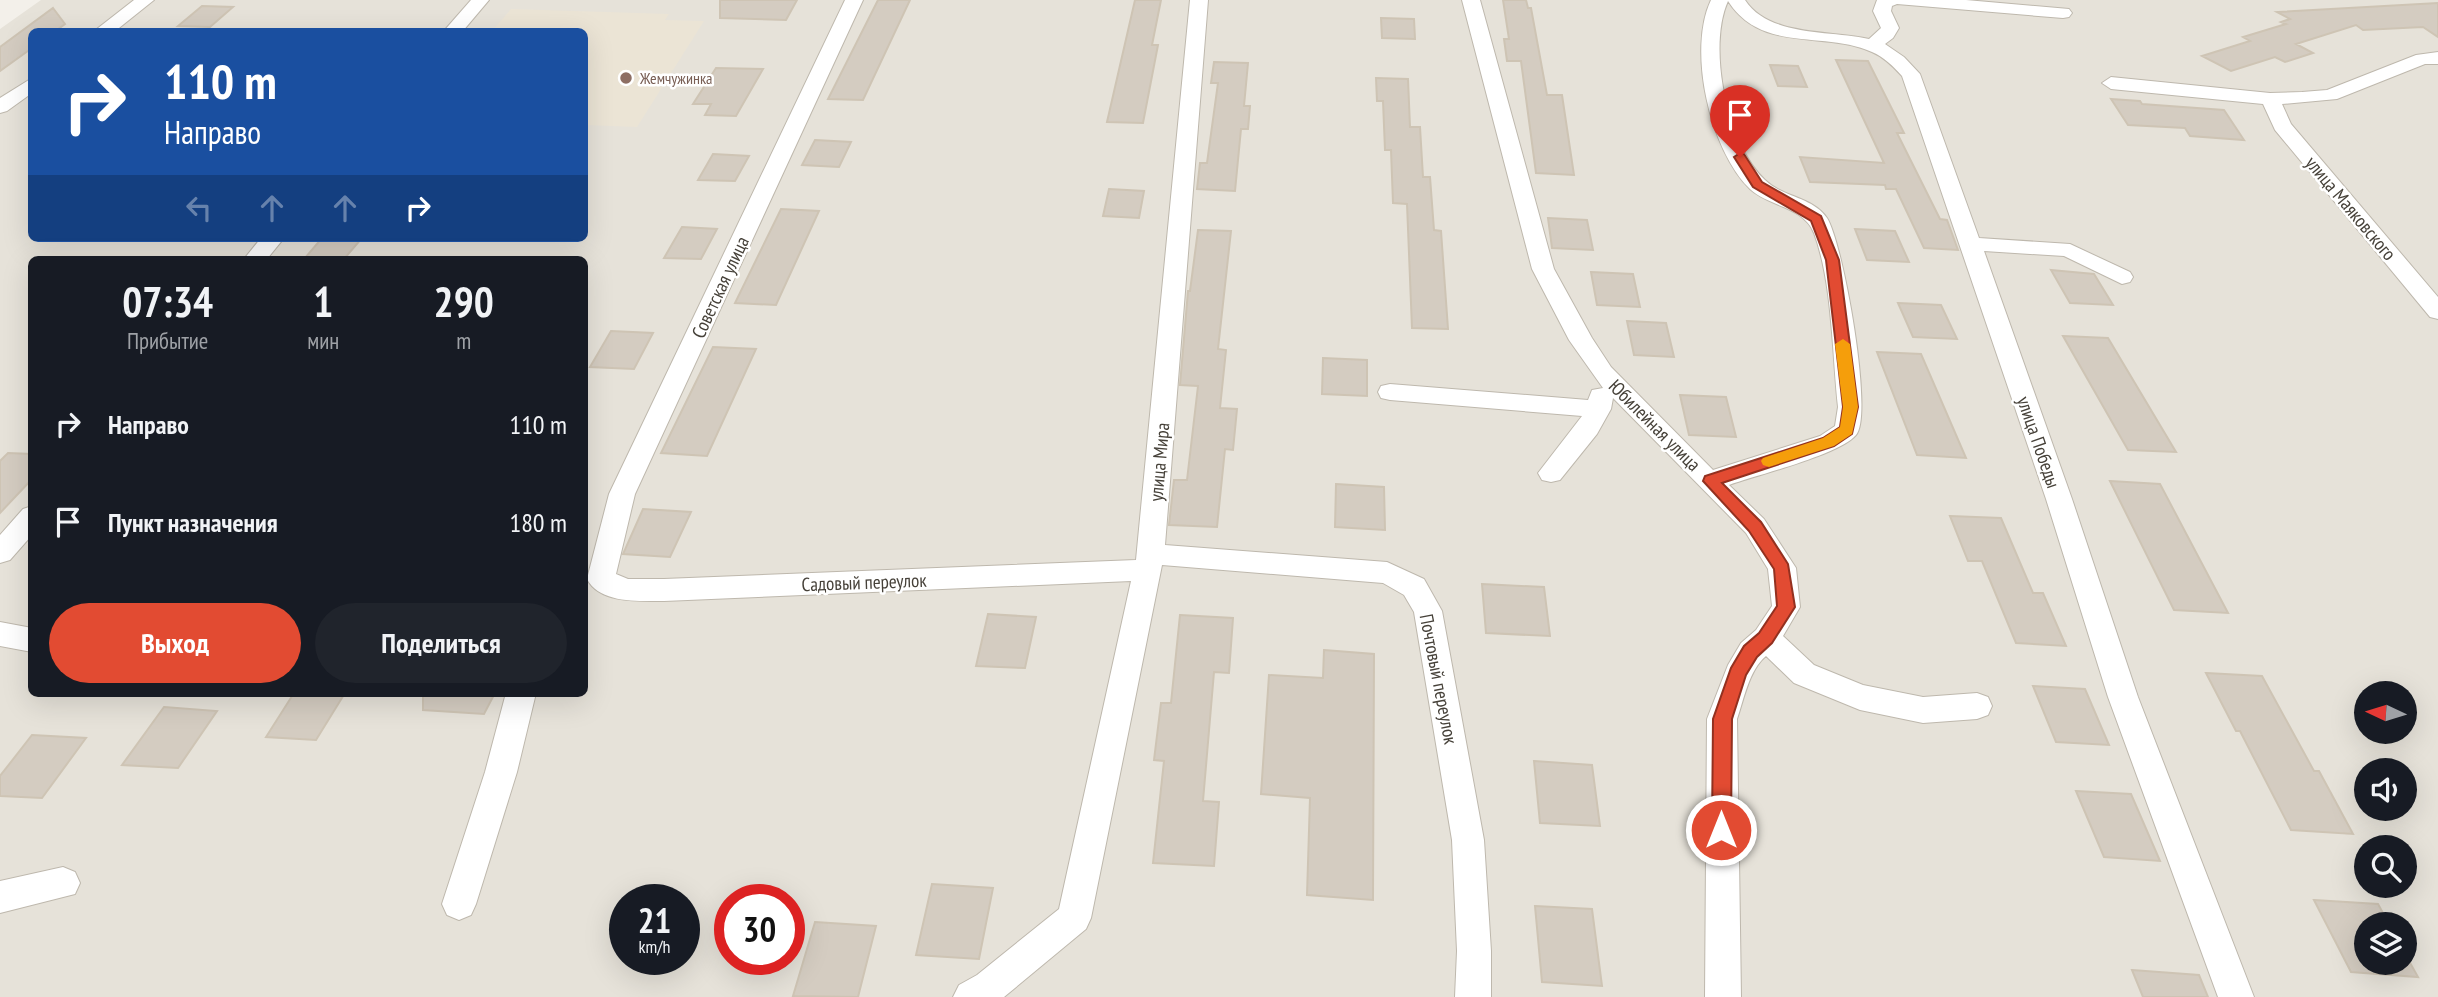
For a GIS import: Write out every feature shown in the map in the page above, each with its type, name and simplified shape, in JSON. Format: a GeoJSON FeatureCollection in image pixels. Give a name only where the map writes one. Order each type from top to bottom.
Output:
{"type":"FeatureCollection","features":[{"type":"Feature","properties":{"kind":"street"},"geometry":{"type":"LineString","coordinates":[[107,28],[145,0]]}},
{"type":"Feature","properties":{"kind":"street"},"geometry":{"type":"LineString","coordinates":[[456,28],[480,0]]}},
{"type":"Feature","properties":{"kind":"street","name":"Советская улица"},"geometry":{"type":"LineString","coordinates":[[593,584],[622,494],[854,0]]}},
{"type":"Feature","properties":{"kind":"street","name":"улица Мира"},"geometry":{"type":"LineString","coordinates":[[971,997],[989,987],[1074,918],[1149,562],[1199,0]]}},
{"type":"Feature","properties":{"kind":"street","name":"Юбилейная улица"},"geometry":{"type":"LineString","coordinates":[[1471,0],[1543,269],[1581,340],[1604,373],[1665,439],[1755,526],[1782,568],[1786,607],[1766,638],[1751,652],[1738,674],[1722,719],[1723,997]]}},
{"type":"Feature","properties":{"kind":"street"},"geometry":{"type":"LineString","coordinates":[[1710,481],[1829,442],[1847,430],[1850,407],[1832,260],[1817,219],[1758,185],[1748,174],[1719,103],[1710,63],[1709,32],[1712,10],[1720,0]]}},
{"type":"Feature","properties":{"kind":"street","name":"улица Победы"},"geometry":{"type":"LineString","coordinates":[[1736,0],[1740,10],[1750,20],[1763,25],[1872,45],[1896,57],[1911,74],[2059,499],[2123,697],[2236,997]]}},
{"type":"Feature","properties":{"kind":"street"},"geometry":{"type":"LineString","coordinates":[[1872,45],[1887,34],[1890,28],[1882,11],[1884,3],[1893,0]]}},
{"type":"Feature","properties":{"kind":"street"},"geometry":{"type":"LineString","coordinates":[[1901,0],[2063,13]]}},
{"type":"Feature","properties":{"kind":"street"},"geometry":{"type":"LineString","coordinates":[[2111,83],[2270,99],[2330,95],[2422,59],[2438,58]]}},
{"type":"Feature","properties":{"kind":"street"},"geometry":{"type":"LineString","coordinates":[[0,107],[28,87]]}},
{"type":"Feature","properties":{"kind":"street","name":"улица Маяковского"},"geometry":{"type":"LineString","coordinates":[[2270,99],[2283,126],[2438,312]]}},
{"type":"Feature","properties":{"kind":"street"},"geometry":{"type":"LineString","coordinates":[[258,256],[270,242]]}},
{"type":"Feature","properties":{"kind":"street"},"geometry":{"type":"LineString","coordinates":[[1970,244],[2070,251],[2122,277]]}},
{"type":"Feature","properties":{"kind":"street"},"geometry":{"type":"LineString","coordinates":[[1551,473],[1575,445],[1599,409],[1604,373]]}},
{"type":"Feature","properties":{"kind":"street"},"geometry":{"type":"LineString","coordinates":[[1390,392],[1599,409]]}},
{"type":"Feature","properties":{"kind":"street"},"geometry":{"type":"LineString","coordinates":[[0,552],[28,520]]}},
{"type":"Feature","properties":{"kind":"street","name":"Садовый переулок"},"geometry":{"type":"LineString","coordinates":[[593,584],[626,590],[664,590],[1149,562]]}},
{"type":"Feature","properties":{"kind":"street","name":"Почтовый переулок"},"geometry":{"type":"LineString","coordinates":[[1149,562],[1387,573],[1414,587],[1429,611],[1468,840],[1474,951],[1473,997]]}},
{"type":"Feature","properties":{"kind":"street"},"geometry":{"type":"LineString","coordinates":[[0,634],[28,639]]}},
{"type":"Feature","properties":{"kind":"street"},"geometry":{"type":"LineString","coordinates":[[1766,638],[1804,674],[1860,697],[1923,710],[1977,706]]}},
{"type":"Feature","properties":{"kind":"street"},"geometry":{"type":"LineString","coordinates":[[459,904],[520,697]]}},
{"type":"Feature","properties":{"kind":"street"},"geometry":{"type":"LineString","coordinates":[[0,897],[63,883]]}},
{"type":"Feature","properties":{"kind":"shaded area"},"geometry":{"type":"Polygon","coordinates":[[[41,0],[2438,0],[2438,997],[0,997],[0,29],[41,0]]]}},
{"type":"Feature","properties":{"kind":"shaded area","name":"Жемчужинка"},"geometry":{"type":"Polygon","coordinates":[[[511,9],[669,14],[665,20],[704,21],[637,127],[588,125],[588,28],[495,28],[511,9]]]}},
{"type":"Feature","properties":{"kind":"building"},"geometry":{"type":"Polygon","coordinates":[[[720,0],[797,0],[786,20],[720,18],[720,0]]]}},
{"type":"Feature","properties":{"kind":"building"},"geometry":{"type":"Polygon","coordinates":[[[878,0],[910,0],[863,100],[828,99],[878,0]]]}},
{"type":"Feature","properties":{"kind":"building"},"geometry":{"type":"Polygon","coordinates":[[[1135,0],[1161,0],[1152,45],[1158,45],[1143,123],[1107,122],[1135,0]]]}},
{"type":"Feature","properties":{"kind":"building"},"geometry":{"type":"Polygon","coordinates":[[[1503,0],[1526,0],[1528,8],[1531,8],[1547,95],[1562,95],[1574,175],[1536,173],[1521,61],[1507,61],[1504,39],[1509,39],[1503,0]]]}},
{"type":"Feature","properties":{"kind":"building"},"geometry":{"type":"Polygon","coordinates":[[[2438,3],[2438,37],[2423,27],[2363,30],[2356,25],[2296,44],[2313,53],[2285,62],[2275,57],[2231,71],[2202,56],[2250,41],[2243,37],[2286,24],[2281,22],[2290,19],[2277,12],[2438,3]]]}},
{"type":"Feature","properties":{"kind":"building"},"geometry":{"type":"Polygon","coordinates":[[[202,6],[233,7],[210,27],[178,26],[202,6]]]}},
{"type":"Feature","properties":{"kind":"building"},"geometry":{"type":"Polygon","coordinates":[[[53,8],[65,24],[60,28],[28,28],[28,51],[0,71],[0,47],[53,8]]]}},
{"type":"Feature","properties":{"kind":"building"},"geometry":{"type":"Polygon","coordinates":[[[1381,18],[1414,19],[1415,39],[1382,38],[1381,18]]]}},
{"type":"Feature","properties":{"kind":"building"},"geometry":{"type":"Polygon","coordinates":[[[1836,60],[1868,61],[1904,133],[1897,133],[1940,219],[1947,220],[1958,250],[1924,248],[1896,189],[1886,189],[1885,185],[1810,182],[1800,157],[1884,163],[1836,60]]]}},
{"type":"Feature","properties":{"kind":"building"},"geometry":{"type":"Polygon","coordinates":[[[1214,62],[1248,63],[1244,106],[1250,106],[1248,129],[1241,129],[1235,191],[1197,189],[1200,163],[1207,163],[1218,83],[1211,83],[1214,62]]]}},
{"type":"Feature","properties":{"kind":"building"},"geometry":{"type":"Polygon","coordinates":[[[1770,65],[1798,66],[1807,87],[1778,86],[1770,65]]]}},
{"type":"Feature","properties":{"kind":"building"},"geometry":{"type":"Polygon","coordinates":[[[716,68],[763,69],[736,116],[705,115],[711,104],[693,104],[716,68]]]}},
{"type":"Feature","properties":{"kind":"building"},"geometry":{"type":"Polygon","coordinates":[[[1376,78],[1408,79],[1410,127],[1420,127],[1423,177],[1430,177],[1434,230],[1441,231],[1448,329],[1412,328],[1407,204],[1393,203],[1391,150],[1385,150],[1383,101],[1377,101],[1376,78]]]}},
{"type":"Feature","properties":{"kind":"building"},"geometry":{"type":"Polygon","coordinates":[[[2111,99],[2224,110],[2244,140],[2190,136],[2185,128],[2128,125],[2111,99]]]}},
{"type":"Feature","properties":{"kind":"building"},"geometry":{"type":"Polygon","coordinates":[[[815,140],[851,142],[839,167],[802,165],[815,140]]]}},
{"type":"Feature","properties":{"kind":"building"},"geometry":{"type":"Polygon","coordinates":[[[713,154],[749,156],[735,181],[698,180],[713,154]]]}},
{"type":"Feature","properties":{"kind":"building"},"geometry":{"type":"Polygon","coordinates":[[[1109,189],[1144,191],[1139,218],[1103,216],[1109,189]]]}},
{"type":"Feature","properties":{"kind":"building"},"geometry":{"type":"Polygon","coordinates":[[[781,209],[819,211],[776,305],[735,303],[781,209]]]}},
{"type":"Feature","properties":{"kind":"building"},"geometry":{"type":"Polygon","coordinates":[[[1548,218],[1587,220],[1593,250],[1552,248],[1548,218]]]}},
{"type":"Feature","properties":{"kind":"building"},"geometry":{"type":"Polygon","coordinates":[[[682,227],[717,229],[701,259],[664,258],[682,227]]]}},
{"type":"Feature","properties":{"kind":"building"},"geometry":{"type":"Polygon","coordinates":[[[1855,229],[1895,231],[1909,262],[1867,260],[1855,229]]]}},
{"type":"Feature","properties":{"kind":"building"},"geometry":{"type":"Polygon","coordinates":[[[1198,230],[1231,231],[1218,349],[1226,350],[1220,408],[1237,409],[1233,450],[1225,449],[1217,527],[1169,525],[1174,480],[1187,480],[1198,386],[1180,385],[1188,291],[1198,230]]]}},
{"type":"Feature","properties":{"kind":"building"},"geometry":{"type":"Polygon","coordinates":[[[319,242],[359,242],[347,256],[307,256],[319,242]]]}},
{"type":"Feature","properties":{"kind":"building"},"geometry":{"type":"Polygon","coordinates":[[[2051,270],[2094,274],[2113,305],[2070,303],[2051,270]]]}},
{"type":"Feature","properties":{"kind":"building"},"geometry":{"type":"Polygon","coordinates":[[[1591,272],[1633,274],[1640,307],[1597,305],[1591,272]]]}},
{"type":"Feature","properties":{"kind":"building"},"geometry":{"type":"Polygon","coordinates":[[[1898,303],[1941,305],[1957,339],[1913,337],[1898,303]]]}},
{"type":"Feature","properties":{"kind":"building"},"geometry":{"type":"Polygon","coordinates":[[[1627,321],[1666,323],[1674,357],[1634,355],[1627,321]]]}},
{"type":"Feature","properties":{"kind":"building"},"geometry":{"type":"Polygon","coordinates":[[[611,331],[653,333],[634,369],[590,367],[611,331]]]}},
{"type":"Feature","properties":{"kind":"building"},"geometry":{"type":"Polygon","coordinates":[[[2063,336],[2108,338],[2176,452],[2128,450],[2063,336]]]}},
{"type":"Feature","properties":{"kind":"building"},"geometry":{"type":"Polygon","coordinates":[[[713,347],[756,349],[707,456],[661,453],[713,347]]]}},
{"type":"Feature","properties":{"kind":"building"},"geometry":{"type":"Polygon","coordinates":[[[1877,352],[1921,354],[1966,458],[1917,455],[1877,352]]]}},
{"type":"Feature","properties":{"kind":"building"},"geometry":{"type":"Polygon","coordinates":[[[1323,358],[1367,360],[1367,396],[1322,394],[1323,358]]]}},
{"type":"Feature","properties":{"kind":"building"},"geometry":{"type":"Polygon","coordinates":[[[1680,395],[1726,397],[1736,437],[1689,435],[1680,395]]]}},
{"type":"Feature","properties":{"kind":"building"},"geometry":{"type":"Polygon","coordinates":[[[8,453],[28,454],[28,483],[0,513],[0,461],[8,453]]]}},
{"type":"Feature","properties":{"kind":"building"},"geometry":{"type":"Polygon","coordinates":[[[2110,481],[2160,484],[2228,613],[2174,610],[2110,481]]]}},
{"type":"Feature","properties":{"kind":"building"},"geometry":{"type":"Polygon","coordinates":[[[1336,484],[1384,487],[1385,530],[1335,527],[1336,484]]]}},
{"type":"Feature","properties":{"kind":"building"},"geometry":{"type":"Polygon","coordinates":[[[643,509],[691,512],[670,557],[623,554],[643,509]]]}},
{"type":"Feature","properties":{"kind":"building"},"geometry":{"type":"Polygon","coordinates":[[[1950,516],[2001,518],[2033,593],[2043,593],[2066,646],[2016,643],[1982,561],[1968,561],[1950,516]]]}},
{"type":"Feature","properties":{"kind":"building"},"geometry":{"type":"Polygon","coordinates":[[[1482,584],[1544,587],[1550,636],[1486,633],[1482,584]]]}},
{"type":"Feature","properties":{"kind":"building"},"geometry":{"type":"Polygon","coordinates":[[[988,614],[1036,617],[1025,668],[976,666],[988,614]]]}},
{"type":"Feature","properties":{"kind":"building"},"geometry":{"type":"Polygon","coordinates":[[[1180,615],[1233,618],[1229,673],[1214,672],[1203,801],[1219,802],[1214,866],[1153,863],[1164,761],[1154,760],[1161,703],[1171,703],[1180,615]]]}},
{"type":"Feature","properties":{"kind":"building"},"geometry":{"type":"Polygon","coordinates":[[[1324,650],[1374,654],[1373,900],[1307,895],[1310,798],[1261,794],[1269,675],[1323,678],[1324,650]]]}},
{"type":"Feature","properties":{"kind":"building"},"geometry":{"type":"Polygon","coordinates":[[[2206,673],[2262,676],[2314,771],[2319,771],[2353,834],[2291,830],[2240,731],[2236,731],[2206,673]]]}},
{"type":"Feature","properties":{"kind":"building"},"geometry":{"type":"Polygon","coordinates":[[[2033,686],[2085,689],[2109,745],[2056,742],[2033,686]]]}},
{"type":"Feature","properties":{"kind":"building"},"geometry":{"type":"Polygon","coordinates":[[[291,697],[343,697],[316,740],[266,737],[291,697]]]}},
{"type":"Feature","properties":{"kind":"building"},"geometry":{"type":"Polygon","coordinates":[[[423,697],[493,697],[484,714],[423,710],[423,697]]]}},
{"type":"Feature","properties":{"kind":"building"},"geometry":{"type":"Polygon","coordinates":[[[164,707],[217,711],[178,768],[122,765],[164,707]]]}},
{"type":"Feature","properties":{"kind":"building"},"geometry":{"type":"Polygon","coordinates":[[[32,735],[86,738],[42,798],[0,796],[0,776],[32,735]]]}},
{"type":"Feature","properties":{"kind":"building"},"geometry":{"type":"Polygon","coordinates":[[[1534,761],[1592,765],[1600,826],[1540,823],[1534,761]]]}},
{"type":"Feature","properties":{"kind":"building"},"geometry":{"type":"Polygon","coordinates":[[[2076,791],[2131,794],[2160,861],[2104,857],[2076,791]]]}},
{"type":"Feature","properties":{"kind":"building"},"geometry":{"type":"Polygon","coordinates":[[[932,884],[993,888],[979,959],[916,955],[932,884]]]}},
{"type":"Feature","properties":{"kind":"building"},"geometry":{"type":"Polygon","coordinates":[[[2314,900],[2378,904],[2382,912],[2354,912],[2354,972],[2351,972],[2314,900]]]}},
{"type":"Feature","properties":{"kind":"building"},"geometry":{"type":"Polygon","coordinates":[[[1535,906],[1592,909],[1602,986],[1542,982],[1535,906]]]}},
{"type":"Feature","properties":{"kind":"building"},"geometry":{"type":"Polygon","coordinates":[[[815,922],[876,926],[858,997],[793,996],[799,975],[805,975],[805,956],[815,922]]]}},
{"type":"Feature","properties":{"kind":"building"},"geometry":{"type":"Polygon","coordinates":[[[2132,970],[2199,975],[2208,997],[2143,997],[2132,970]]]}},
{"type":"Feature","properties":{"kind":"slow traffic"},"geometry":{"type":"LineString","coordinates":[[1769,461],[1829,442],[1847,430],[1850,407],[1843,344]]}},
{"type":"Feature","properties":{"kind":"place","name":"Жемчужинка"},"geometry":{"type":"Point","coordinates":[626,78]}},
{"type":"Feature","properties":{"kind":"route"},"geometry":{"type":"LineString","coordinates":[[1721,830],[1722,719],[1738,674],[1751,652],[1766,638],[1786,607],[1782,568],[1755,526],[1710,481],[1829,442],[1847,430],[1850,407],[1832,260],[1817,219],[1758,185],[1748,174],[1740,157]]}}]}
